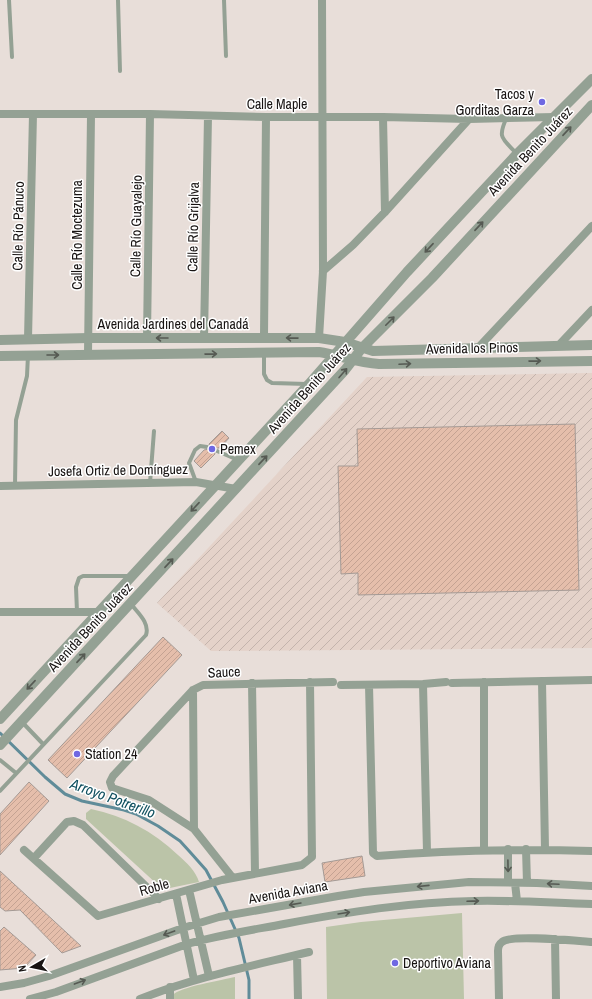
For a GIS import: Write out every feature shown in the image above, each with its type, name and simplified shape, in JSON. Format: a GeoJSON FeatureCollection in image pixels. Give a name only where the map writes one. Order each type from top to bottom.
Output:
{"type":"FeatureCollection","features":[{"type":"Feature","properties":{"kind":"street"},"geometry":{"type":"LineString","coordinates":[[320,338],[323,271],[322,0]]}},
{"type":"Feature","properties":{"kind":"street","name":"Avenida Benito Juárez"},"geometry":{"type":"LineString","coordinates":[[1,718],[309,384],[407,272],[517,154],[592,79]]}},
{"type":"Feature","properties":{"kind":"street","name":"Avenida Benito Juárez"},"geometry":{"type":"LineString","coordinates":[[0,745],[345,370],[362,348],[432,278],[592,105]]}},
{"type":"Feature","properties":{"kind":"street","name":"Calle Maple"},"geometry":{"type":"LineString","coordinates":[[0,114],[150,114],[469,119],[554,117]]}},
{"type":"Feature","properties":{"kind":"street","name":"Calle Río Pánuco"},"geometry":{"type":"LineString","coordinates":[[28,339],[33,114]]}},
{"type":"Feature","properties":{"kind":"street","name":"Calle Río Guayalejo"},"geometry":{"type":"LineString","coordinates":[[147,338],[150,114]]}},
{"type":"Feature","properties":{"kind":"street","name":"Calle Río Moctezuma"},"geometry":{"type":"LineString","coordinates":[[88,354],[91,115]]}},
{"type":"Feature","properties":{"kind":"street","name":"Calle Río Grijalva"},"geometry":{"type":"LineString","coordinates":[[204,338],[208,116]]}},
{"type":"Feature","properties":{"kind":"street"},"geometry":{"type":"LineString","coordinates":[[264,337],[266,117]]}},
{"type":"Feature","properties":{"kind":"street"},"geometry":{"type":"LineString","coordinates":[[383,117],[385,212]]}},
{"type":"Feature","properties":{"kind":"street"},"geometry":{"type":"LineString","coordinates":[[323,271],[385,212],[469,119]]}},
{"type":"Feature","properties":{"kind":"street"},"geometry":{"type":"LineString","coordinates":[[478,348],[592,226]]}},
{"type":"Feature","properties":{"kind":"street"},"geometry":{"type":"LineString","coordinates":[[559,345],[592,310]]}},
{"type":"Feature","properties":{"kind":"street","name":"Avenida Jardines del Canadá"},"geometry":{"type":"LineString","coordinates":[[0,340],[264,337],[320,338],[345,342]]}},
{"type":"Feature","properties":{"kind":"street","name":"Avenida los Pinos"},"geometry":{"type":"LineString","coordinates":[[345,342],[373,351],[592,345]]}},
{"type":"Feature","properties":{"kind":"street","name":"Avenida Jardines del Canadá"},"geometry":{"type":"LineString","coordinates":[[0,356],[264,352],[319,352],[335,355]]}},
{"type":"Feature","properties":{"kind":"street","name":"Avenida los Pinos"},"geometry":{"type":"LineString","coordinates":[[335,355],[369,363],[389,364],[592,361]]}},
{"type":"Feature","properties":{"kind":"street","name":"Josefa Ortiz de Domínguez"},"geometry":{"type":"LineString","coordinates":[[0,486],[196,482],[236,489]]}},
{"type":"Feature","properties":{"kind":"street"},"geometry":{"type":"LineString","coordinates":[[0,612],[98,612]]}},
{"type":"Feature","properties":{"kind":"street"},"geometry":{"type":"LineString","coordinates":[[341,685],[592,680]]}},
{"type":"Feature","properties":{"kind":"street"},"geometry":{"type":"LineString","coordinates":[[542,681],[545,850]]}},
{"type":"Feature","properties":{"kind":"street","name":"Roble"},"geometry":{"type":"LineString","coordinates":[[24,850],[98,916],[232,877],[302,865],[312,857],[310,682]]}},
{"type":"Feature","properties":{"kind":"street","name":"Sauce"},"geometry":{"type":"LineString","coordinates":[[194,829],[149,800],[112,788],[110,782],[113,776],[193,690],[203,685],[333,682]]}},
{"type":"Feature","properties":{"kind":"street"},"geometry":{"type":"LineString","coordinates":[[484,682],[484,850]]}},
{"type":"Feature","properties":{"kind":"street"},"geometry":{"type":"LineString","coordinates":[[252,683],[255,873]]}},
{"type":"Feature","properties":{"kind":"street"},"geometry":{"type":"LineString","coordinates":[[423,684],[426,852]]}},
{"type":"Feature","properties":{"kind":"street"},"geometry":{"type":"LineString","coordinates":[[369,685],[372,853],[377,856],[426,852],[508,849],[592,851]]}},
{"type":"Feature","properties":{"kind":"street"},"geometry":{"type":"LineString","coordinates":[[193,690],[194,829],[232,877]]}},
{"type":"Feature","properties":{"kind":"street"},"geometry":{"type":"LineString","coordinates":[[34,858],[67,822],[74,821],[83,825],[159,899]]}},
{"type":"Feature","properties":{"kind":"street"},"geometry":{"type":"LineString","coordinates":[[508,849],[511,882],[516,901]]}},
{"type":"Feature","properties":{"kind":"street"},"geometry":{"type":"LineString","coordinates":[[526,849],[527,883]]}},
{"type":"Feature","properties":{"kind":"street","name":"Avenida Aviana"},"geometry":{"type":"LineString","coordinates":[[0,987],[24,983],[49,976],[183,928],[219,918],[364,892],[469,882],[511,882],[592,886]]}},
{"type":"Feature","properties":{"kind":"street"},"geometry":{"type":"LineString","coordinates":[[189,890],[209,976]]}},
{"type":"Feature","properties":{"kind":"street"},"geometry":{"type":"LineString","coordinates":[[176,894],[194,980]]}},
{"type":"Feature","properties":{"kind":"street"},"geometry":{"type":"LineString","coordinates":[[30,999],[57,995],[187,944],[201,940],[225,934],[368,909],[473,901],[592,904]]}},
{"type":"Feature","properties":{"kind":"street"},"geometry":{"type":"LineString","coordinates":[[499,999],[498,946],[502,942],[514,939],[555,939],[592,942]]}},
{"type":"Feature","properties":{"kind":"street"},"geometry":{"type":"LineString","coordinates":[[555,939],[556,999]]}},
{"type":"Feature","properties":{"kind":"street"},"geometry":{"type":"LineString","coordinates":[[140,999],[170,987],[194,980],[309,952]]}},
{"type":"Feature","properties":{"kind":"street"},"geometry":{"type":"LineString","coordinates":[[297,955],[298,999]]}},
{"type":"Feature","properties":{"kind":"street"},"geometry":{"type":"LineString","coordinates":[[170,987],[170,999]]}},
{"type":"Feature","properties":{"kind":"lane"},"geometry":{"type":"LineString","coordinates":[[8,0],[12,57]]}},
{"type":"Feature","properties":{"kind":"lane"},"geometry":{"type":"LineString","coordinates":[[118,0],[120,71]]}},
{"type":"Feature","properties":{"kind":"lane"},"geometry":{"type":"LineString","coordinates":[[224,0],[226,56]]}},
{"type":"Feature","properties":{"kind":"lane"},"geometry":{"type":"LineString","coordinates":[[508,117],[501,134],[504,141],[517,154]]}},
{"type":"Feature","properties":{"kind":"lane"},"geometry":{"type":"LineString","coordinates":[[264,352],[264,374],[267,380],[272,383],[309,384]]}},
{"type":"Feature","properties":{"kind":"lane"},"geometry":{"type":"LineString","coordinates":[[15,486],[16,420],[27,376],[28,355]]}},
{"type":"Feature","properties":{"kind":"lane"},"geometry":{"type":"LineString","coordinates":[[150,483],[154,431]]}},
{"type":"Feature","properties":{"kind":"lane"},"geometry":{"type":"LineString","coordinates":[[196,482],[189,463],[195,450],[200,446],[207,447]]}},
{"type":"Feature","properties":{"kind":"lane"},"geometry":{"type":"LineString","coordinates":[[217,451],[238,460]]}},
{"type":"Feature","properties":{"kind":"lane"},"geometry":{"type":"LineString","coordinates":[[77,612],[76,587],[79,578],[83,576],[132,576]]}},
{"type":"Feature","properties":{"kind":"lane"},"geometry":{"type":"LineString","coordinates":[[0,791],[146,636],[148,630],[146,624],[131,604]]}},
{"type":"Feature","properties":{"kind":"lane"},"geometry":{"type":"LineString","coordinates":[[19,725],[44,744]]}},
{"type":"Feature","properties":{"kind":"lane"},"geometry":{"type":"LineString","coordinates":[[0,760],[16,773]]}},
{"type":"Feature","properties":{"kind":"shaded area"},"geometry":{"type":"Polygon","coordinates":[[[592,373],[592,648],[211,651],[157,603],[367,377],[592,373]]]}},
{"type":"Feature","properties":{"kind":"green space"},"geometry":{"type":"Polygon","coordinates":[[[91,809],[126,820],[148,832],[168,846],[187,864],[196,874],[199,882],[165,889],[159,886],[86,819],[86,813],[91,809]]]}},
{"type":"Feature","properties":{"kind":"green space","name":"Deportivo Aviana"},"geometry":{"type":"Polygon","coordinates":[[[462,913],[464,999],[327,999],[326,927],[361,922],[462,913]]]}},
{"type":"Feature","properties":{"kind":"green space"},"geometry":{"type":"Polygon","coordinates":[[[235,977],[235,999],[173,999],[173,995],[184,989],[235,977]]]}},
{"type":"Feature","properties":{"kind":"building"},"geometry":{"type":"Polygon","coordinates":[[[575,424],[579,590],[358,595],[358,573],[341,574],[338,466],[358,466],[357,429],[575,424]]]}},
{"type":"Feature","properties":{"kind":"building","name":"Pemex"},"geometry":{"type":"Polygon","coordinates":[[[222,431],[229,438],[220,448],[215,448],[215,454],[201,468],[194,461],[204,450],[209,449],[209,444],[222,431]]]}},
{"type":"Feature","properties":{"kind":"building"},"geometry":{"type":"Polygon","coordinates":[[[163,637],[182,655],[67,778],[48,760],[163,637]]]}},
{"type":"Feature","properties":{"kind":"building"},"geometry":{"type":"Polygon","coordinates":[[[29,782],[49,801],[0,855],[0,814],[29,782]]]}},
{"type":"Feature","properties":{"kind":"building"},"geometry":{"type":"Polygon","coordinates":[[[362,856],[365,876],[325,882],[322,863],[362,856]]]}},
{"type":"Feature","properties":{"kind":"building"},"geometry":{"type":"Polygon","coordinates":[[[0,871],[81,946],[62,953],[20,910],[5,911],[0,907],[0,871]]]}},
{"type":"Feature","properties":{"kind":"building"},"geometry":{"type":"Polygon","coordinates":[[[4,927],[36,955],[24,968],[0,970],[0,931],[4,927]]]}},
{"type":"Feature","properties":{"kind":"waterway","name":"Arroyo Potrerillo"},"geometry":{"type":"LineString","coordinates":[[0,733],[45,777],[65,794],[82,801],[136,814],[158,826],[180,841],[206,870],[223,902],[239,938],[249,980],[249,999]]}},
{"type":"Feature","properties":{"kind":"place","name":"Tacos y Gorditas Garza"},"geometry":{"type":"Point","coordinates":[542,102]}},
{"type":"Feature","properties":{"kind":"place","name":"Pemex"},"geometry":{"type":"Point","coordinates":[212,449]}},
{"type":"Feature","properties":{"kind":"place","name":"Station 24"},"geometry":{"type":"Point","coordinates":[77,754]}},
{"type":"Feature","properties":{"kind":"place","name":"Deportivo Aviana"},"geometry":{"type":"Point","coordinates":[395,963]}}]}
